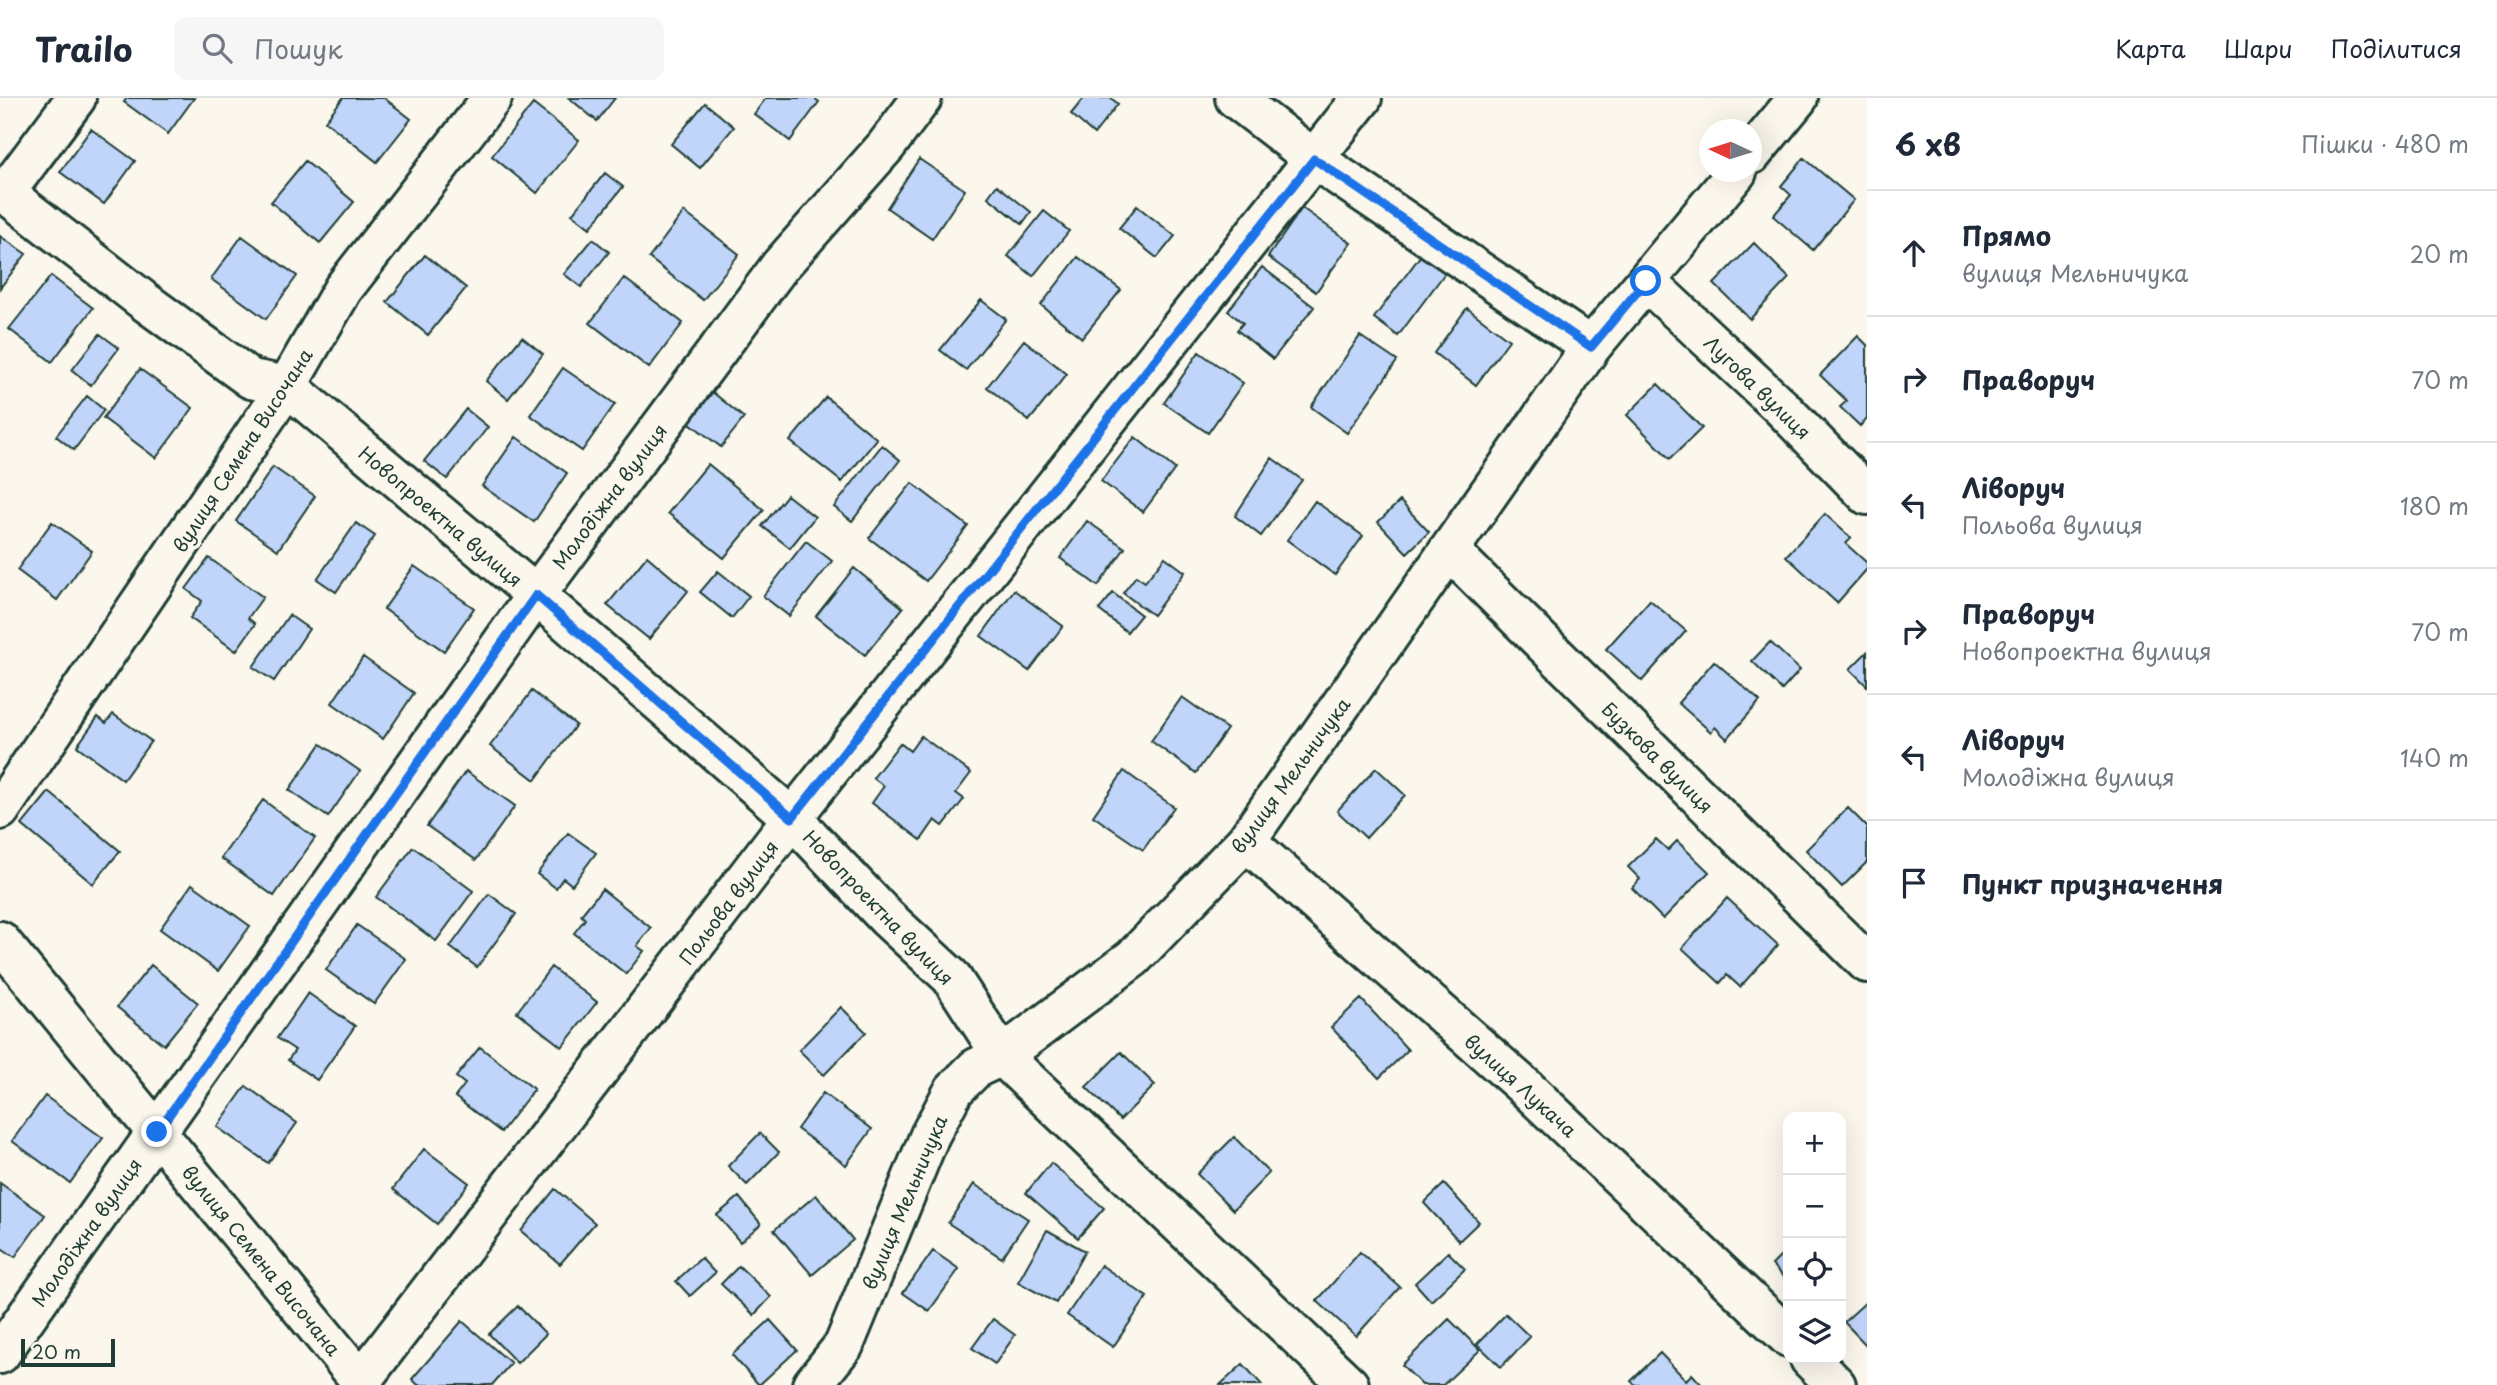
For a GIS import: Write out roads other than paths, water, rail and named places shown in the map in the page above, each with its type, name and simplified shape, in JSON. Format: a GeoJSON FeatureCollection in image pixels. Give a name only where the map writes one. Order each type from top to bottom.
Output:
{"type":"FeatureCollection","features":[{"type":"Feature","properties":{"kind":"street","name":"Новопроектна вулиця"},"geometry":{"type":"LineString","coordinates":[[76,98],[5,193],[144,301],[251,379],[288,386],[536,595],[792,818],[887,918],[951,978],[1002,1056],[1349,1385]]}},
{"type":"Feature","properties":{"kind":"street","name":"вулиця Семена Височана"},"geometry":{"type":"LineString","coordinates":[[0,810],[288,386],[343,289],[492,98]]}},
{"type":"Feature","properties":{"kind":"street","name":"Молодіжна вулиця"},"geometry":{"type":"LineString","coordinates":[[0,1354],[536,595],[780,266],[886,146],[922,98]]}},
{"type":"Feature","properties":{"kind":"street"},"geometry":{"type":"LineString","coordinates":[[1235,98],[1314,159],[1591,347]]}},
{"type":"Feature","properties":{"kind":"street","name":"Польова вулиця"},"geometry":{"type":"LineString","coordinates":[[363,1383],[792,818],[1362,98]]}},
{"type":"Feature","properties":{"kind":"street"},"geometry":{"type":"LineString","coordinates":[[1762,142],[1798,98]]}},
{"type":"Feature","properties":{"kind":"street","name":"вулиця Мельничука"},"geometry":{"type":"LineString","coordinates":[[812,1385],[844,1345],[930,1135],[954,1090],[976,1068],[1002,1056],[1133,958],[1247,841],[1591,347],[1729,182]]}},
{"type":"Feature","properties":{"kind":"street","name":"Лугова вулиця"},"geometry":{"type":"LineString","coordinates":[[1646,281],[1782,407],[1867,495]]}},
{"type":"Feature","properties":{"kind":"street","name":"Бузкова вулиця"},"geometry":{"type":"LineString","coordinates":[[1449,550],[1867,963]]}},
{"type":"Feature","properties":{"kind":"street","name":"вулиця Лукача"},"geometry":{"type":"LineString","coordinates":[[1247,841],[1526,1088],[1783,1332]]}},
{"type":"Feature","properties":{"kind":"street","name":"вулиця Семена Височана"},"geometry":{"type":"LineString","coordinates":[[0,941],[363,1383]]}},
{"type":"Feature","properties":{"kind":"street"},"geometry":{"type":"LineString","coordinates":[[1815,1364],[1836,1385]]}}]}
